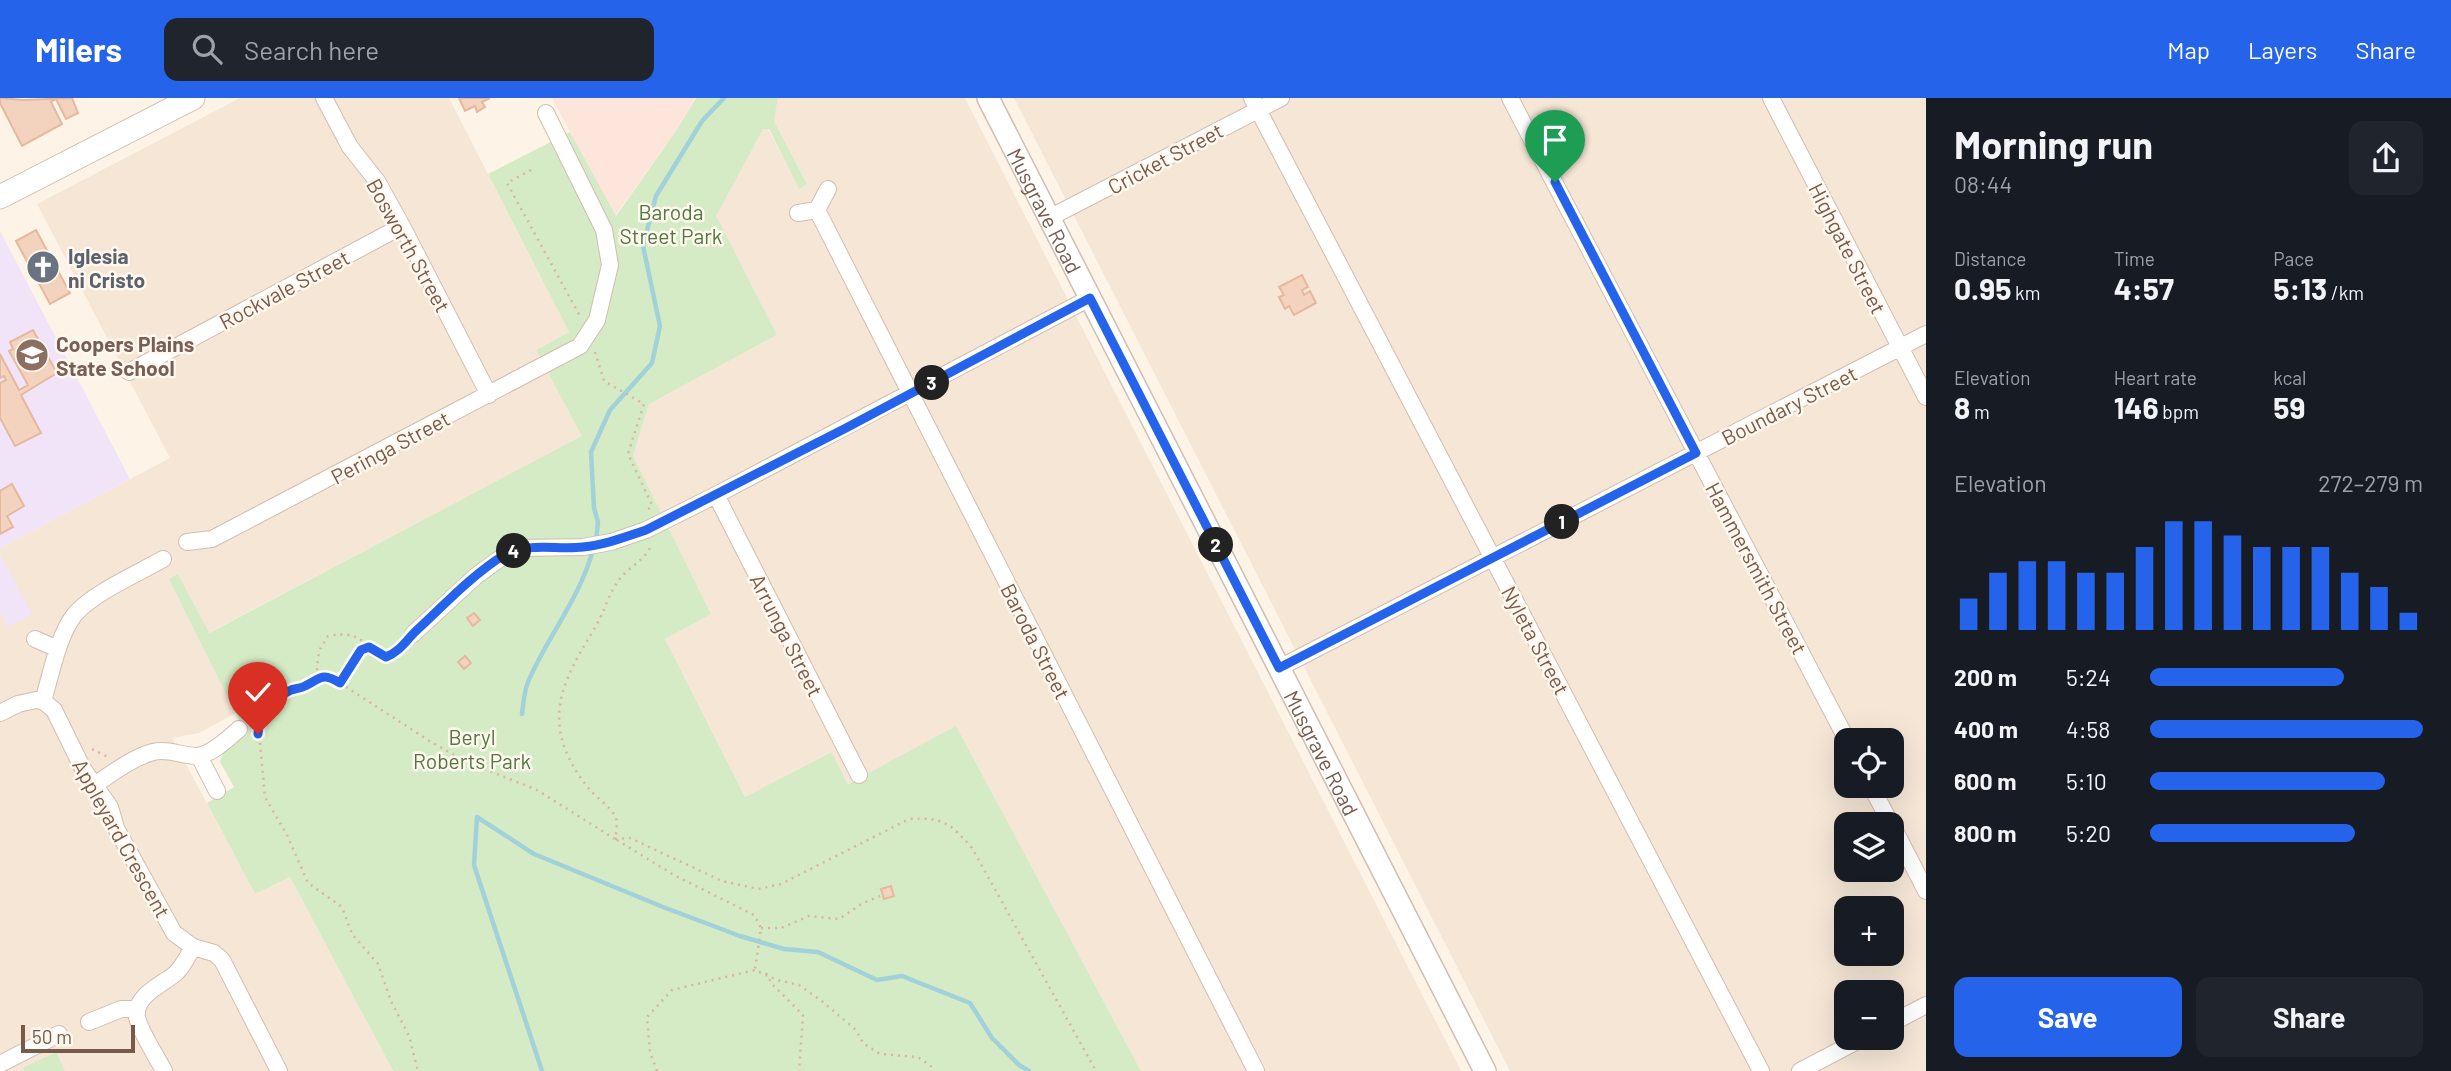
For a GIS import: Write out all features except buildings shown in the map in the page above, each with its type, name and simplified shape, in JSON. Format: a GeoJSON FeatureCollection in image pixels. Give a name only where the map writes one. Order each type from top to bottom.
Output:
{"type":"FeatureCollection","features":[{"type":"Feature","properties":{"kind":"main road"},"geometry":{"type":"LineString","coordinates":[[2,191],[193,98]]}},
{"type":"Feature","properties":{"kind":"street","name":"Bosworth Street"},"geometry":{"type":"LineString","coordinates":[[324,98],[350,147],[377,181],[489,395]]}},
{"type":"Feature","properties":{"kind":"street","name":"Musgrave Road"},"geometry":{"type":"LineString","coordinates":[[988,98],[1482,1070]]}},
{"type":"Feature","properties":{"kind":"street","name":"Cricket Street"},"geometry":{"type":"LineString","coordinates":[[1049,218],[1255,104],[1281,98]]}},
{"type":"Feature","properties":{"kind":"street","name":"Hammersmith Street"},"geometry":{"type":"LineString","coordinates":[[1510,98],[1841,728]]}},
{"type":"Feature","properties":{"kind":"street","name":"Highgate Street"},"geometry":{"type":"LineString","coordinates":[[1771,98],[1926,397]]}},
{"type":"Feature","properties":{"kind":"street","name":"Nyleta Street"},"geometry":{"type":"LineString","coordinates":[[1255,104],[1761,1071]]}},
{"type":"Feature","properties":{"kind":"street"},"geometry":{"type":"LineString","coordinates":[[546,114],[604,230],[610,265],[597,320],[587,335]]}},
{"type":"Feature","properties":{"kind":"street"},"geometry":{"type":"LineString","coordinates":[[798,213],[817,210],[828,189]]}},
{"type":"Feature","properties":{"kind":"street","name":"Baroda Street"},"geometry":{"type":"LineString","coordinates":[[817,210],[1256,1071]]}},
{"type":"Feature","properties":{"kind":"street","name":"Rockvale Street"},"geometry":{"type":"LineString","coordinates":[[129,372],[402,226]]}},
{"type":"Feature","properties":{"kind":"street"},"geometry":{"type":"LineString","coordinates":[[413,634],[476,576],[505,555],[520,548],[583,547],[611,542],[646,530],[1090,298]]}},
{"type":"Feature","properties":{"kind":"street","name":"Boundary Street"},"geometry":{"type":"LineString","coordinates":[[1279,668],[1926,334]]}},
{"type":"Feature","properties":{"kind":"street","name":"Peringa Street"},"geometry":{"type":"LineString","coordinates":[[187,542],[212,540],[580,346],[587,335]]}},
{"type":"Feature","properties":{"kind":"street","name":"Arrunga Street"},"geometry":{"type":"LineString","coordinates":[[716,495],[859,775]]}},
{"type":"Feature","properties":{"kind":"street"},"geometry":{"type":"LineString","coordinates":[[0,713],[18,704],[43,701],[58,649],[74,615],[90,600],[163,559]]}},
{"type":"Feature","properties":{"kind":"street"},"geometry":{"type":"LineString","coordinates":[[35,639],[58,649]]}},
{"type":"Feature","properties":{"kind":"street","name":"Appleyard Crescent"},"geometry":{"type":"LineString","coordinates":[[43,701],[54,710],[83,769],[110,807],[116,828],[174,933],[193,947],[214,953],[222,960],[279,1071]]}},
{"type":"Feature","properties":{"kind":"street"},"geometry":{"type":"LineString","coordinates":[[95,785],[118,769],[153,752],[172,751],[199,756],[239,729]]}},
{"type":"Feature","properties":{"kind":"street"},"geometry":{"type":"LineString","coordinates":[[199,756],[217,791]]}},
{"type":"Feature","properties":{"kind":"street"},"geometry":{"type":"LineString","coordinates":[[1904,850],[1926,891]]}},
{"type":"Feature","properties":{"kind":"street"},"geometry":{"type":"LineString","coordinates":[[164,1071],[137,1020],[137,1009],[156,987],[177,973],[193,947]]}},
{"type":"Feature","properties":{"kind":"street"},"geometry":{"type":"LineString","coordinates":[[1904,1017],[1926,1005]]}},
{"type":"Feature","properties":{"kind":"street"},"geometry":{"type":"LineString","coordinates":[[89,1022],[121,1009],[137,1009]]}},
{"type":"Feature","properties":{"kind":"street"},"geometry":{"type":"LineString","coordinates":[[0,1064],[59,1034]]}},
{"type":"Feature","properties":{"kind":"street"},"geometry":{"type":"LineString","coordinates":[[1800,1071],[1840,1050]]}},
{"type":"Feature","properties":{"kind":"path"},"geometry":{"type":"LineString","coordinates":[[531,170],[507,183],[579,313],[604,381],[644,404],[628,454],[652,505],[641,521],[651,542],[650,548],[646,556],[629,567],[617,583],[597,624],[576,656],[561,696],[559,724],[575,769],[615,816],[615,839]]}},
{"type":"Feature","properties":{"kind":"path"},"geometry":{"type":"LineString","coordinates":[[316,677],[319,651],[328,636],[348,633],[360,638],[386,657],[398,652],[413,634]]}},
{"type":"Feature","properties":{"kind":"path"},"geometry":{"type":"LineString","coordinates":[[340,683],[361,650],[369,647]]}},
{"type":"Feature","properties":{"kind":"path"},"geometry":{"type":"LineString","coordinates":[[418,1071],[409,1035],[391,1001],[378,964],[352,934],[342,907],[308,883],[287,835],[265,797],[258,722],[276,699],[289,690],[304,687],[316,677],[331,677],[431,742],[469,762],[537,790],[674,875],[754,915],[761,928],[755,970]]}},
{"type":"Feature","properties":{"kind":"path"},"geometry":{"type":"LineString","coordinates":[[239,729],[247,722],[258,722]]}},
{"type":"Feature","properties":{"kind":"path"},"geometry":{"type":"LineString","coordinates":[[87,740],[93,750],[111,758],[118,769]]}},
{"type":"Feature","properties":{"kind":"path"},"geometry":{"type":"LineString","coordinates":[[615,839],[630,838],[722,881],[758,889],[781,884],[909,819],[933,818],[956,829],[972,848],[1096,1071]]}},
{"type":"Feature","properties":{"kind":"path"},"geometry":{"type":"LineString","coordinates":[[761,928],[781,928],[809,916],[839,919],[863,902],[883,895]]}},
{"type":"Feature","properties":{"kind":"path"},"geometry":{"type":"LineString","coordinates":[[657,1071],[650,1052],[647,1017],[672,990],[755,970],[765,972],[777,980],[799,985],[856,1030],[863,1043],[880,1054],[918,1057],[932,1067],[929,1071]]}},
{"type":"Feature","properties":{"kind":"path"},"geometry":{"type":"LineString","coordinates":[[765,972],[772,984],[803,1015],[799,1071]]}},
{"type":"Feature","properties":{"kind":"shaded area"},"geometry":{"type":"Polygon","coordinates":[[[240,98],[449,98],[569,332],[536,350],[583,436],[208,633],[178,575],[169,579],[236,713],[199,733],[172,738],[255,894],[290,877],[393,1071],[65,1071],[55,1052],[25,1067],[23,1071],[0,1071],[0,612],[8,626],[31,614],[0,554],[0,548],[170,458],[37,204],[240,98]]]}},
{"type":"Feature","properties":{"kind":"shaded area"},"geometry":{"type":"Polygon","coordinates":[[[552,98],[695,98],[676,131],[615,216],[552,98]]]}},
{"type":"Feature","properties":{"kind":"shaded area"},"geometry":{"type":"Polygon","coordinates":[[[778,98],[965,98],[1461,1071],[1141,1071],[956,727],[848,784],[830,752],[745,797],[665,639],[711,614],[633,456],[649,404],[777,335],[715,216],[763,128],[768,129],[799,188],[807,184],[774,121],[778,98]]]}},
{"type":"Feature","properties":{"kind":"shaded area"},"geometry":{"type":"Polygon","coordinates":[[[1014,98],[1926,98],[1926,1071],[1510,1071],[1014,98]]]}},
{"type":"Feature","properties":{"kind":"shaded area","name":"Coopers Plains State School"},"geometry":{"type":"Polygon","coordinates":[[[0,231],[130,479],[0,548],[0,231]]]}},
{"type":"Feature","properties":{"kind":"shaded area"},"geometry":{"type":"Polygon","coordinates":[[[0,554],[32,614],[8,627],[0,612],[0,554]]]}},
{"type":"Feature","properties":{"kind":"green space","name":"Beryl Roberts Park"},"geometry":{"type":"Polygon","coordinates":[[[696,98],[778,98],[774,121],[807,184],[799,189],[769,129],[763,129],[716,216],[777,335],[649,404],[633,456],[711,614],[665,639],[745,797],[831,752],[848,784],[956,726],[1141,1071],[393,1071],[290,877],[255,894],[207,803],[234,787],[220,762],[223,752],[245,732],[169,579],[178,574],[209,633],[582,436],[536,350],[569,332],[488,174],[570,132],[616,216],[696,98]]]}},
{"type":"Feature","properties":{"kind":"green space"},"geometry":{"type":"Polygon","coordinates":[[[56,1052],[65,1071],[23,1071],[24,1067],[56,1052]]]}},
{"type":"Feature","properties":{"kind":"waterway"},"geometry":{"type":"LineString","coordinates":[[596,541],[598,522],[594,508],[591,452],[610,410],[652,363],[660,326],[643,246],[656,196],[702,121],[724,98]]}},
{"type":"Feature","properties":{"kind":"waterway"},"geometry":{"type":"LineString","coordinates":[[522,714],[528,682],[580,584],[593,549]]}},
{"type":"Feature","properties":{"kind":"waterway"},"geometry":{"type":"LineString","coordinates":[[542,1071],[474,865],[477,817],[534,854],[663,907],[740,936],[784,949],[818,952],[877,980],[902,976],[970,1003],[992,1038],[1019,1065],[1029,1071]]}},
{"type":"Feature","properties":{"kind":"place","name":"Iglesia ni Cristo"},"geometry":{"type":"Point","coordinates":[43,267]}},
{"type":"Feature","properties":{"kind":"place","name":"Coopers Plains State School"},"geometry":{"type":"Point","coordinates":[32,355]}},
{"type":"Feature","properties":{"kind":"route"},"geometry":{"type":"LineString","coordinates":[[258,734],[258,722],[276,699],[289,690],[304,687],[316,677],[331,677],[340,683],[361,650],[369,647],[386,657],[398,652],[413,634],[476,576],[505,555],[520,548],[583,547],[611,542],[646,530],[846,428],[1090,298],[1279,668],[1696,453],[1555,182]]}},
{"type":"Feature","properties":{"kind":"park label","name":"Baroda Street Park"},"geometry":{"type":"Point","coordinates":[671,223]}}]}
